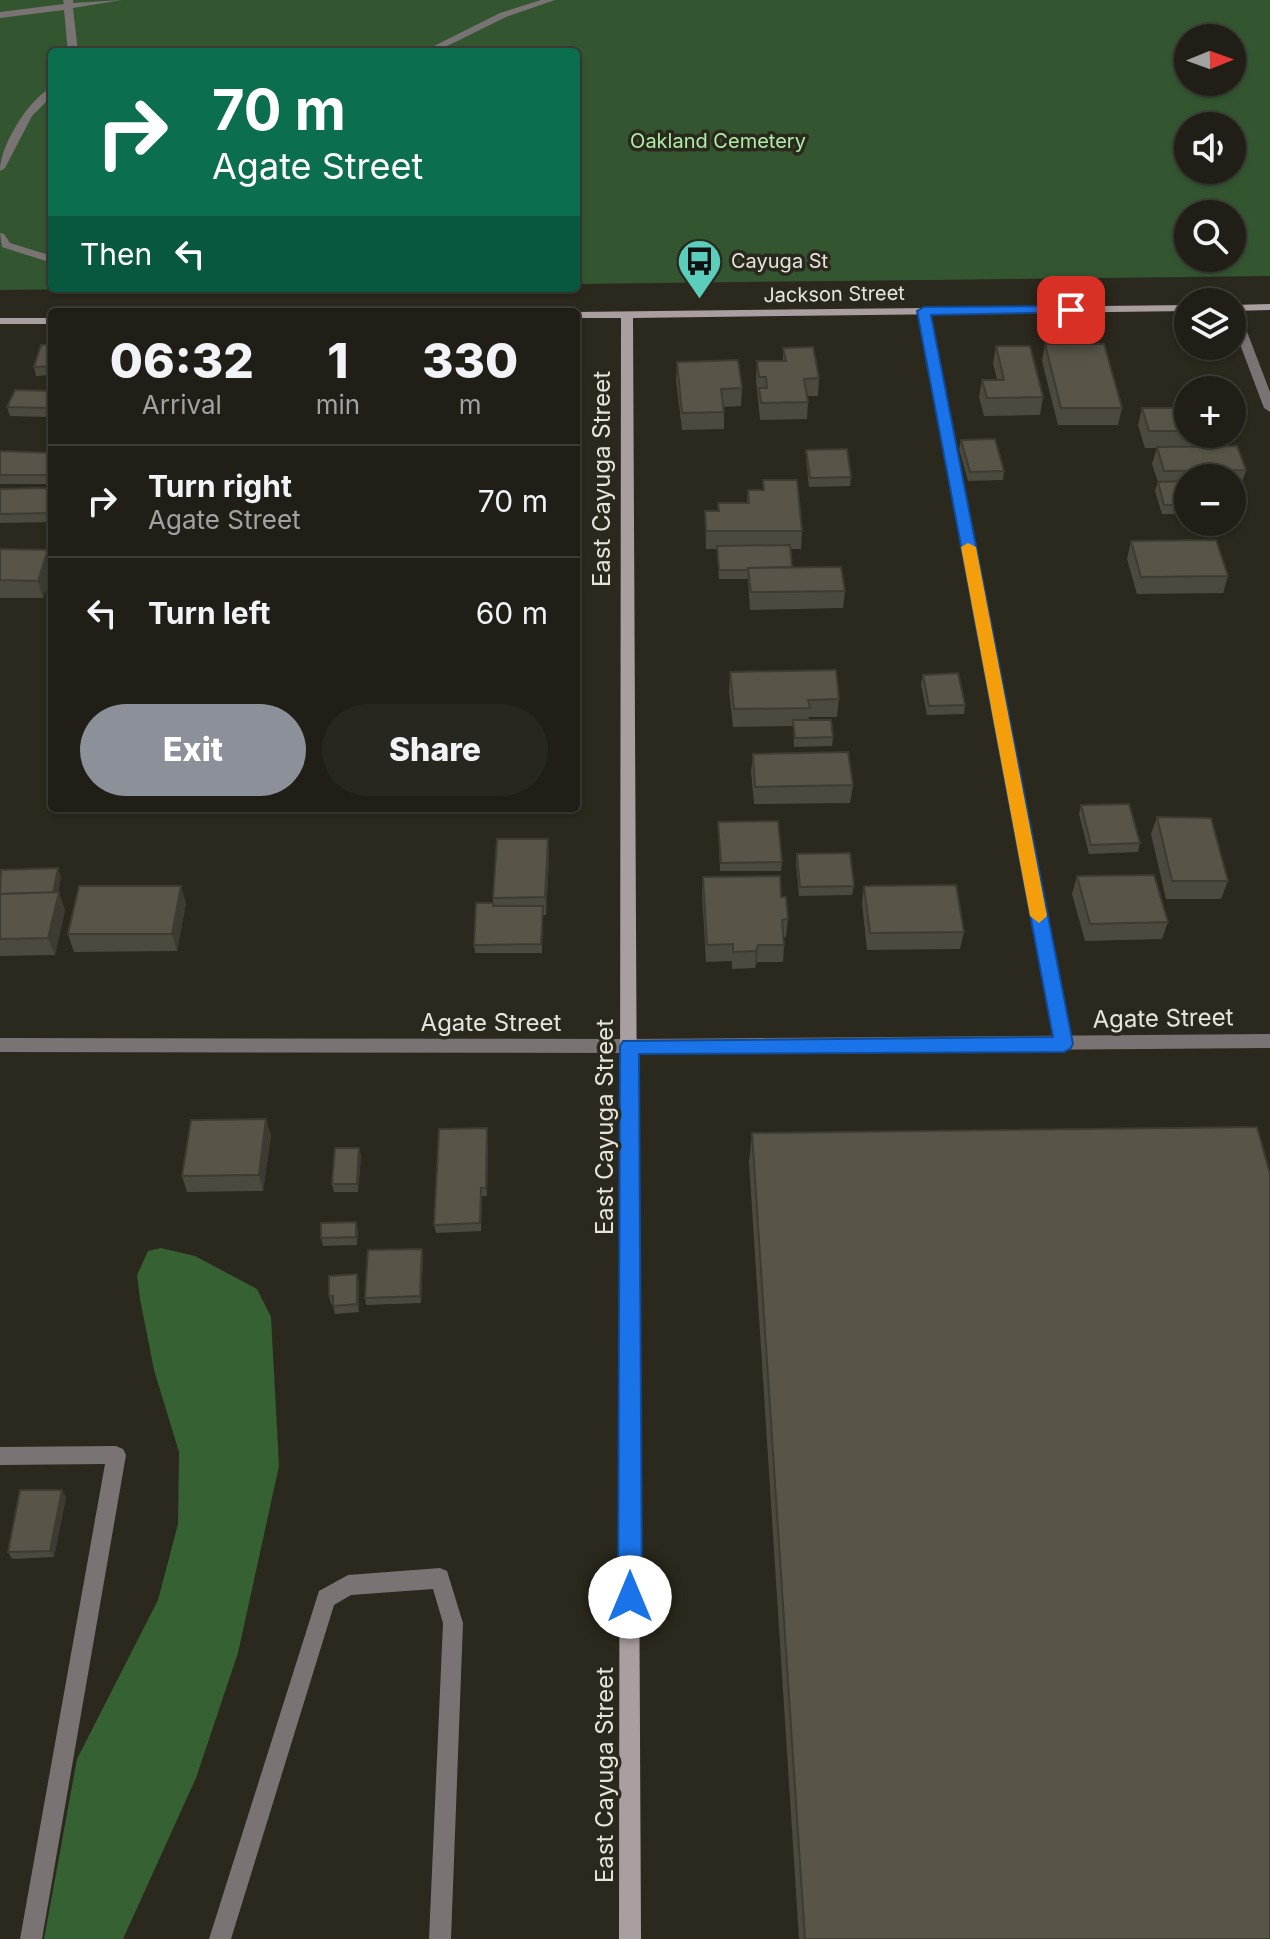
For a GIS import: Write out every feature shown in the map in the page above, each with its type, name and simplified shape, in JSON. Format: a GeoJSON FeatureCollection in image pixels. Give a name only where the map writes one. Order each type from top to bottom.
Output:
{"type":"FeatureCollection","features":[{"type":"Feature","properties":{"kind":"street"},"geometry":{"type":"LineString","coordinates":[[0,15],[117,0]]}},
{"type":"Feature","properties":{"kind":"street"},"geometry":{"type":"LineString","coordinates":[[435,48],[503,15],[550,0]]}},
{"type":"Feature","properties":{"kind":"street"},"geometry":{"type":"LineString","coordinates":[[68,4],[73,48]]}},
{"type":"Feature","properties":{"kind":"street"},"geometry":{"type":"LineString","coordinates":[[0,168],[28,115],[48,94]]}},
{"type":"Feature","properties":{"kind":"street"},"geometry":{"type":"LineString","coordinates":[[0,236],[6,245],[48,259]]}},
{"type":"Feature","properties":{"kind":"street"},"geometry":{"type":"LineString","coordinates":[[1246,308],[1270,307]]}},
{"type":"Feature","properties":{"kind":"street","name":"Jackson Street"},"geometry":{"type":"LineString","coordinates":[[580,315],[1174,308]]}},
{"type":"Feature","properties":{"kind":"street"},"geometry":{"type":"LineString","coordinates":[[924,311],[1064,1044]]}},
{"type":"Feature","properties":{"kind":"street","name":"East Cayuga Street"},"geometry":{"type":"LineString","coordinates":[[627,314],[630,1939]]}},
{"type":"Feature","properties":{"kind":"street"},"geometry":{"type":"LineString","coordinates":[[0,321],[48,321]]}},
{"type":"Feature","properties":{"kind":"street"},"geometry":{"type":"LineString","coordinates":[[1246,345],[1270,408]]}},
{"type":"Feature","properties":{"kind":"street","name":"Agate Street"},"geometry":{"type":"LineString","coordinates":[[0,1045],[630,1046],[1270,1041]]}},
{"type":"Feature","properties":{"kind":"street"},"geometry":{"type":"LineString","coordinates":[[0,1456],[116,1455],[31,1939]]}},
{"type":"Feature","properties":{"kind":"street"},"geometry":{"type":"LineString","coordinates":[[220,1939],[326,1598],[348,1585],[440,1578],[453,1623],[440,1939]]}},
{"type":"Feature","properties":{"kind":"green space","name":"Oakland Cemetery"},"geometry":{"type":"Polygon","coordinates":[[[0,0],[1270,0],[1270,276],[580,284],[580,48],[48,48],[48,289],[0,290],[0,0]]]}},
{"type":"Feature","properties":{"kind":"green space"},"geometry":{"type":"Polygon","coordinates":[[[161,1248],[195,1256],[257,1289],[271,1317],[279,1466],[238,1653],[196,1778],[123,1939],[44,1939],[77,1759],[158,1600],[178,1524],[179,1452],[154,1370],[137,1275],[148,1251],[161,1248]]]}},
{"type":"Feature","properties":{"kind":"building"},"geometry":{"type":"Polygon","coordinates":[[[1045,344],[1104,344],[1122,408],[1061,408],[1045,344]]]}},
{"type":"Feature","properties":{"kind":"building"},"geometry":{"type":"Polygon","coordinates":[[[41,345],[48,345],[48,366],[34,367],[41,345]]]}},
{"type":"Feature","properties":{"kind":"building"},"geometry":{"type":"Polygon","coordinates":[[[996,346],[1030,346],[1043,397],[987,398],[982,380],[1004,380],[996,346]]]}},
{"type":"Feature","properties":{"kind":"building"},"geometry":{"type":"Polygon","coordinates":[[[813,347],[819,378],[804,379],[808,402],[761,403],[759,388],[767,388],[766,377],[759,377],[757,361],[786,361],[783,348],[813,347]]]}},
{"type":"Feature","properties":{"kind":"building"},"geometry":{"type":"Polygon","coordinates":[[[738,360],[742,388],[721,389],[724,412],[682,413],[677,362],[738,360]]]}},
{"type":"Feature","properties":{"kind":"building"},"geometry":{"type":"Polygon","coordinates":[[[15,390],[48,391],[47,408],[7,407],[15,390]]]}},
{"type":"Feature","properties":{"kind":"building"},"geometry":{"type":"Polygon","coordinates":[[[1142,408],[1174,408],[1174,431],[1149,431],[1142,408]]]}},
{"type":"Feature","properties":{"kind":"building"},"geometry":{"type":"Polygon","coordinates":[[[995,439],[1004,471],[970,472],[961,440],[995,439]]]}},
{"type":"Feature","properties":{"kind":"building"},"geometry":{"type":"Polygon","coordinates":[[[1157,447],[1238,448],[1244,464],[1174,464],[1174,471],[1164,471],[1157,447]]]}},
{"type":"Feature","properties":{"kind":"building"},"geometry":{"type":"Polygon","coordinates":[[[847,449],[851,477],[810,478],[806,450],[847,449]]]}},
{"type":"Feature","properties":{"kind":"building"},"geometry":{"type":"Polygon","coordinates":[[[0,451],[48,453],[48,475],[0,475],[0,451]]]}},
{"type":"Feature","properties":{"kind":"building"},"geometry":{"type":"Polygon","coordinates":[[[763,480],[797,480],[802,531],[706,531],[705,511],[719,511],[718,503],[749,503],[748,490],[764,490],[763,480]]]}},
{"type":"Feature","properties":{"kind":"building"},"geometry":{"type":"Polygon","coordinates":[[[1174,481],[1174,505],[1164,505],[1158,482],[1174,481]]]}},
{"type":"Feature","properties":{"kind":"building"},"geometry":{"type":"Polygon","coordinates":[[[0,489],[48,489],[48,513],[0,514],[0,489]]]}},
{"type":"Feature","properties":{"kind":"building"},"geometry":{"type":"Polygon","coordinates":[[[1216,540],[1228,576],[1141,577],[1131,541],[1216,540]]]}},
{"type":"Feature","properties":{"kind":"building"},"geometry":{"type":"Polygon","coordinates":[[[790,545],[792,567],[719,570],[717,546],[790,545]]]}},
{"type":"Feature","properties":{"kind":"building"},"geometry":{"type":"Polygon","coordinates":[[[0,549],[48,550],[38,581],[0,580],[0,549]]]}},
{"type":"Feature","properties":{"kind":"building"},"geometry":{"type":"Polygon","coordinates":[[[841,567],[845,591],[751,592],[748,568],[841,567]]]}},
{"type":"Feature","properties":{"kind":"building"},"geometry":{"type":"Polygon","coordinates":[[[836,670],[839,699],[808,700],[810,708],[734,709],[730,672],[836,670]]]}},
{"type":"Feature","properties":{"kind":"building"},"geometry":{"type":"Polygon","coordinates":[[[958,673],[965,705],[929,706],[923,675],[958,673]]]}},
{"type":"Feature","properties":{"kind":"building"},"geometry":{"type":"Polygon","coordinates":[[[793,720],[831,720],[833,737],[795,738],[793,720]]]}},
{"type":"Feature","properties":{"kind":"building"},"geometry":{"type":"Polygon","coordinates":[[[848,752],[853,785],[755,787],[753,754],[848,752]]]}},
{"type":"Feature","properties":{"kind":"building"},"geometry":{"type":"Polygon","coordinates":[[[1129,804],[1140,843],[1091,845],[1081,805],[1129,804]]]}},
{"type":"Feature","properties":{"kind":"building"},"geometry":{"type":"Polygon","coordinates":[[[1157,817],[1211,818],[1228,881],[1172,881],[1157,817]]]}},
{"type":"Feature","properties":{"kind":"building"},"geometry":{"type":"Polygon","coordinates":[[[778,821],[782,862],[721,863],[718,822],[778,821]]]}},
{"type":"Feature","properties":{"kind":"building"},"geometry":{"type":"Polygon","coordinates":[[[497,839],[548,839],[545,897],[493,898],[497,839]]]}},
{"type":"Feature","properties":{"kind":"building"},"geometry":{"type":"Polygon","coordinates":[[[850,853],[854,886],[800,887],[797,854],[850,853]]]}},
{"type":"Feature","properties":{"kind":"building"},"geometry":{"type":"Polygon","coordinates":[[[58,868],[53,893],[0,894],[1,870],[58,868]]]}},
{"type":"Feature","properties":{"kind":"building"},"geometry":{"type":"Polygon","coordinates":[[[1154,875],[1168,922],[1090,924],[1077,876],[1154,875]]]}},
{"type":"Feature","properties":{"kind":"building"},"geometry":{"type":"Polygon","coordinates":[[[780,876],[781,897],[786,897],[788,919],[782,920],[784,945],[758,945],[756,951],[733,952],[733,944],[707,945],[703,877],[780,876]]]}},
{"type":"Feature","properties":{"kind":"building"},"geometry":{"type":"Polygon","coordinates":[[[956,885],[964,932],[870,933],[864,886],[956,885]]]}},
{"type":"Feature","properties":{"kind":"building"},"geometry":{"type":"Polygon","coordinates":[[[79,886],[181,886],[172,934],[68,934],[79,886]]]}},
{"type":"Feature","properties":{"kind":"building"},"geometry":{"type":"Polygon","coordinates":[[[59,892],[48,938],[0,939],[0,894],[59,892]]]}},
{"type":"Feature","properties":{"kind":"building"},"geometry":{"type":"Polygon","coordinates":[[[476,903],[543,906],[541,944],[474,945],[476,903]]]}},
{"type":"Feature","properties":{"kind":"building"},"geometry":{"type":"Polygon","coordinates":[[[266,1119],[259,1175],[182,1176],[191,1120],[266,1119]]]}},
{"type":"Feature","properties":{"kind":"building"},"geometry":{"type":"Polygon","coordinates":[[[1257,1127],[1270,1174],[1270,1939],[805,1939],[752,1133],[1257,1127]]]}},
{"type":"Feature","properties":{"kind":"building"},"geometry":{"type":"Polygon","coordinates":[[[487,1128],[486,1188],[481,1188],[480,1223],[434,1225],[439,1129],[487,1128]]]}},
{"type":"Feature","properties":{"kind":"building"},"geometry":{"type":"Polygon","coordinates":[[[335,1148],[359,1148],[357,1184],[332,1184],[335,1148]]]}},
{"type":"Feature","properties":{"kind":"building"},"geometry":{"type":"Polygon","coordinates":[[[356,1222],[356,1237],[321,1238],[321,1223],[356,1222]]]}},
{"type":"Feature","properties":{"kind":"building"},"geometry":{"type":"Polygon","coordinates":[[[422,1249],[420,1296],[365,1298],[368,1250],[422,1249]]]}},
{"type":"Feature","properties":{"kind":"building"},"geometry":{"type":"Polygon","coordinates":[[[357,1274],[357,1304],[333,1306],[333,1296],[329,1296],[329,1276],[357,1274]]]}},
{"type":"Feature","properties":{"kind":"building"},"geometry":{"type":"Polygon","coordinates":[[[20,1490],[62,1490],[50,1551],[8,1552],[20,1490]]]}},
{"type":"Feature","properties":{"kind":"slow traffic"},"geometry":{"type":"LineString","coordinates":[[968,547],[1039,916]]}},
{"type":"Feature","properties":{"kind":"place","name":"Cayuga St"},"geometry":{"type":"Point","coordinates":[700,300]}},
{"type":"Feature","properties":{"kind":"route"},"geometry":{"type":"LineString","coordinates":[[630,1597],[630,1046],[1064,1044],[924,311],[1071,310]]}}]}
